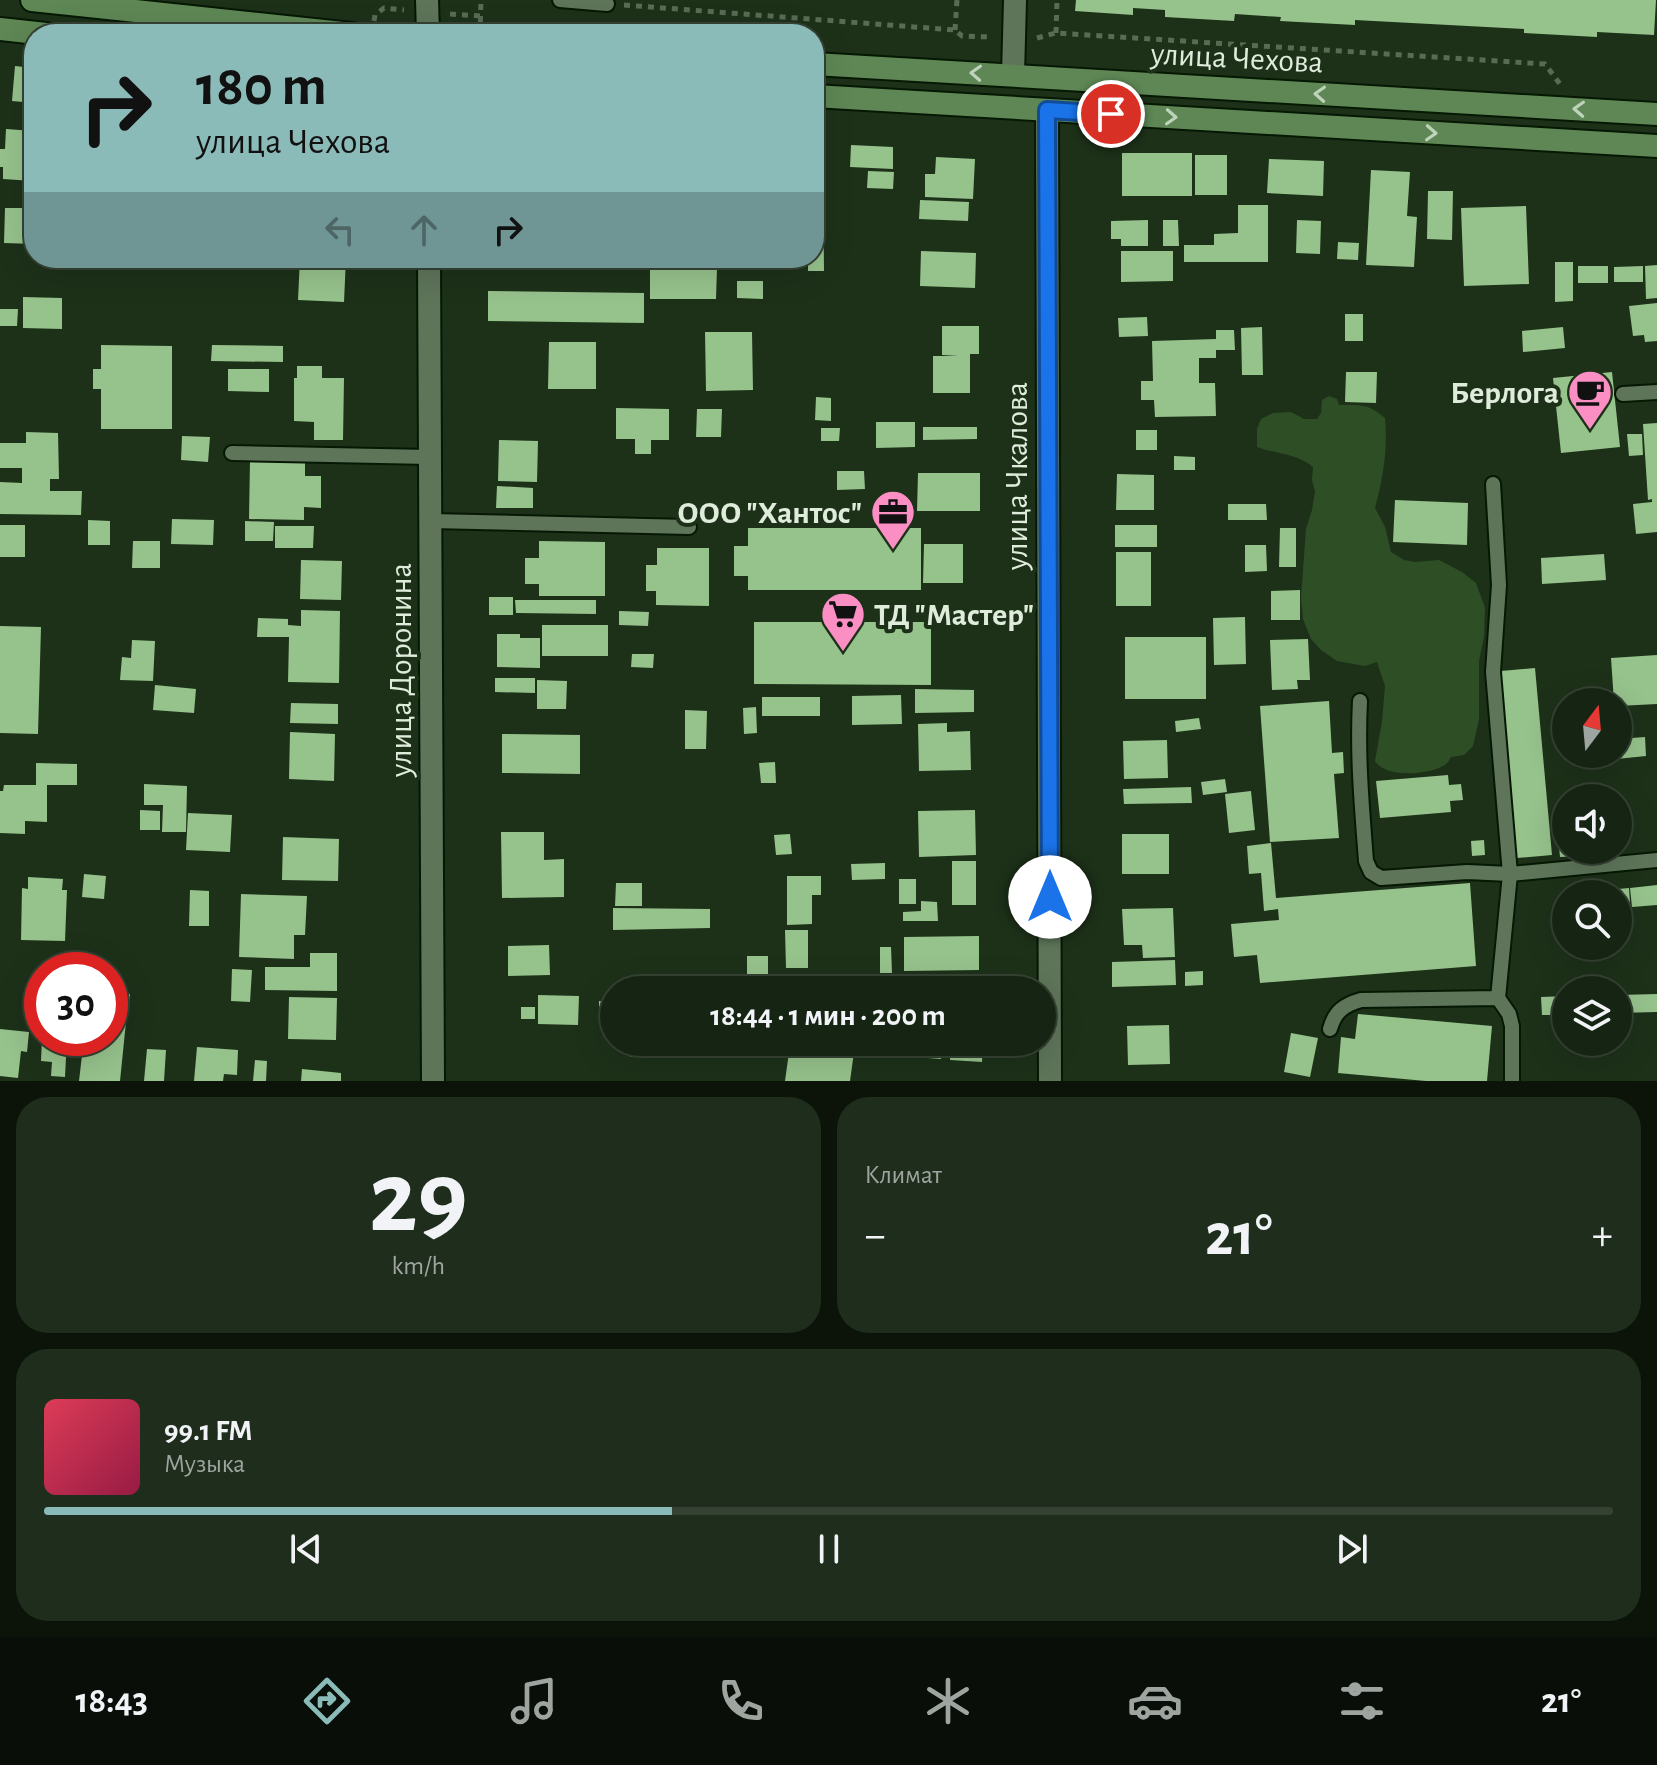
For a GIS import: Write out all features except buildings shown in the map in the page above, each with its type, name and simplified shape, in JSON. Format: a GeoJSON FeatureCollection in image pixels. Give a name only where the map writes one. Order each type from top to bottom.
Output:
{"type":"FeatureCollection","features":[{"type":"Feature","properties":{"kind":"main road"},"geometry":{"type":"LineString","coordinates":[[32,0],[258,24]]}},
{"type":"Feature","properties":{"kind":"main road"},"geometry":{"type":"LineString","coordinates":[[0,29],[24,32]]}},
{"type":"Feature","properties":{"kind":"main road","name":"улица Чехова"},"geometry":{"type":"LineString","coordinates":[[824,65],[1657,114]]}},
{"type":"Feature","properties":{"kind":"main road"},"geometry":{"type":"LineString","coordinates":[[1013,75],[1047,110]]}},
{"type":"Feature","properties":{"kind":"main road","name":"улица Чехова"},"geometry":{"type":"LineString","coordinates":[[824,97],[1657,146]]}},
{"type":"Feature","properties":{"kind":"street"},"geometry":{"type":"LineString","coordinates":[[427,0],[428,24]]}},
{"type":"Feature","properties":{"kind":"street"},"geometry":{"type":"LineString","coordinates":[[1013,75],[1015,0]]}},
{"type":"Feature","properties":{"kind":"street","name":"улица Чкалова"},"geometry":{"type":"LineString","coordinates":[[1047,110],[1050,1081]]}},
{"type":"Feature","properties":{"kind":"street","name":"улица Доронина"},"geometry":{"type":"LineString","coordinates":[[429,268],[433,1081]]}},
{"type":"Feature","properties":{"kind":"lane"},"geometry":{"type":"LineString","coordinates":[[560,0],[607,4]]}},
{"type":"Feature","properties":{"kind":"lane"},"geometry":{"type":"LineString","coordinates":[[1623,394],[1657,392]]}},
{"type":"Feature","properties":{"kind":"lane"},"geometry":{"type":"LineString","coordinates":[[232,453],[430,457]]}},
{"type":"Feature","properties":{"kind":"lane"},"geometry":{"type":"LineString","coordinates":[[1493,484],[1499,585],[1493,672],[1510,874],[1498,998],[1509,1014],[1512,1026],[1512,1081]]}},
{"type":"Feature","properties":{"kind":"lane"},"geometry":{"type":"LineString","coordinates":[[431,521],[689,527]]}},
{"type":"Feature","properties":{"kind":"lane"},"geometry":{"type":"LineString","coordinates":[[1360,701],[1359,773],[1366,861],[1371,872],[1381,878],[1467,872],[1510,874],[1657,860]]}},
{"type":"Feature","properties":{"kind":"lane"},"geometry":{"type":"LineString","coordinates":[[1330,1029],[1340,1010],[1347,1004],[1361,1000],[1498,998]]}},
{"type":"Feature","properties":{"kind":"path"},"geometry":{"type":"LineString","coordinates":[[481,0],[481,24]]}},
{"type":"Feature","properties":{"kind":"path"},"geometry":{"type":"LineString","coordinates":[[607,4],[955,30],[957,0]]}},
{"type":"Feature","properties":{"kind":"path"},"geometry":{"type":"LineString","coordinates":[[1057,0],[1056,33],[1545,64],[1560,85]]}},
{"type":"Feature","properties":{"kind":"path"},"geometry":{"type":"LineString","coordinates":[[374,24],[375,15],[384,8]]}},
{"type":"Feature","properties":{"kind":"path"},"geometry":{"type":"LineString","coordinates":[[451,14],[481,16]]}},
{"type":"Feature","properties":{"kind":"green space"},"geometry":{"type":"Polygon","coordinates":[[[1329,396],[1337,399],[1339,405],[1364,406],[1385,418],[1384,463],[1375,508],[1385,527],[1391,552],[1415,562],[1439,560],[1462,572],[1476,583],[1485,608],[1479,661],[1479,719],[1473,746],[1464,755],[1451,757],[1436,769],[1417,773],[1397,772],[1375,761],[1385,686],[1377,662],[1365,666],[1337,661],[1311,639],[1303,619],[1301,598],[1306,529],[1315,492],[1313,467],[1294,457],[1257,447],[1257,429],[1261,419],[1273,413],[1291,412],[1304,419],[1317,419],[1322,400],[1329,396]]]}},
{"type":"Feature","properties":{"kind":"place","name":"Берлога"},"geometry":{"type":"Point","coordinates":[1590,431]}},
{"type":"Feature","properties":{"kind":"place","name":"ООО \"Хантос\""},"geometry":{"type":"Point","coordinates":[893,551]}},
{"type":"Feature","properties":{"kind":"place","name":"ТД \"Мастер\""},"geometry":{"type":"Point","coordinates":[843,653]}},
{"type":"Feature","properties":{"kind":"route"},"geometry":{"type":"LineString","coordinates":[[1050,897],[1047,110],[1111,114]]}}]}
